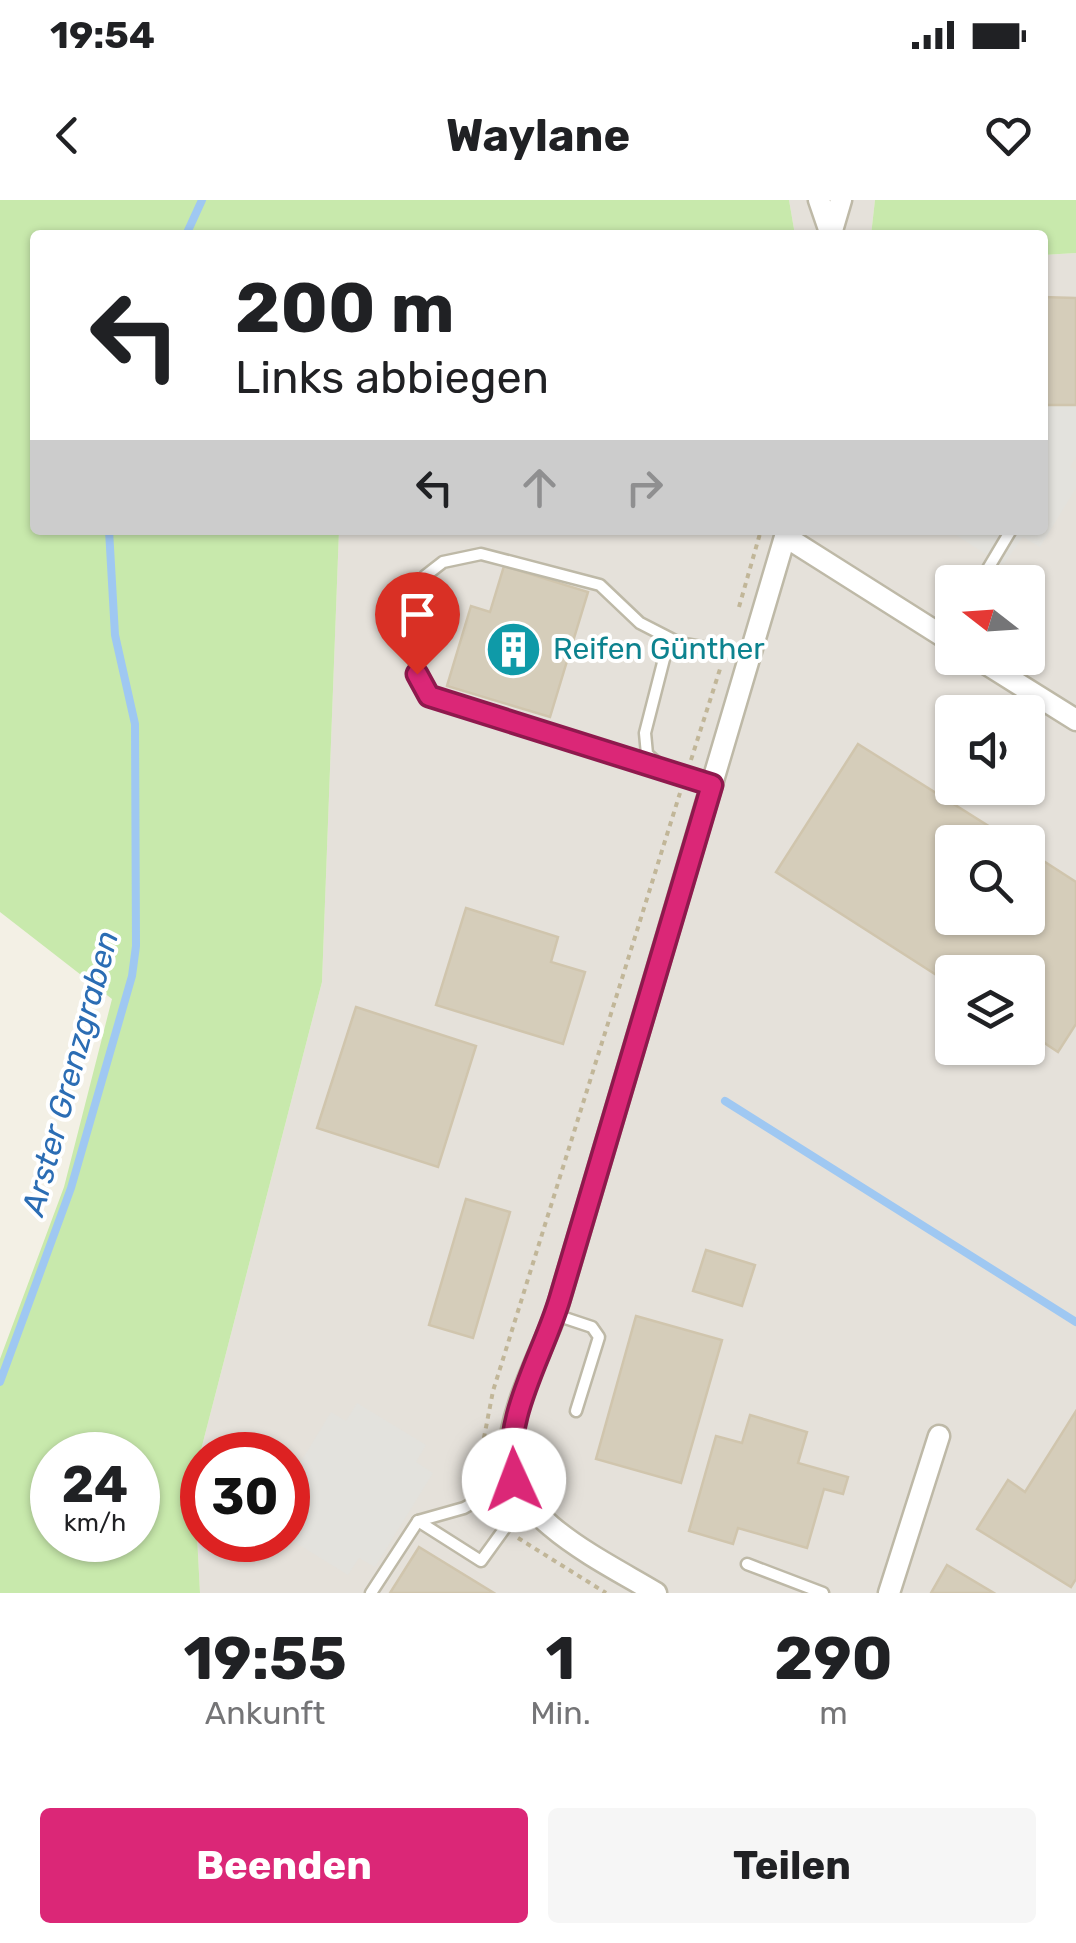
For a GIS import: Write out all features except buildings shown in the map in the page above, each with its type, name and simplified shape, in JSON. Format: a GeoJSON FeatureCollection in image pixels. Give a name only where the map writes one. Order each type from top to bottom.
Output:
{"type":"FeatureCollection","features":[{"type":"Feature","properties":{"kind":"street"},"geometry":{"type":"LineString","coordinates":[[819,200],[829,230]]}},
{"type":"Feature","properties":{"kind":"street"},"geometry":{"type":"LineString","coordinates":[[831,230],[840,200]]}},
{"type":"Feature","properties":{"kind":"street"},"geometry":{"type":"LineString","coordinates":[[656,1593],[563,1536],[528,1505],[514,1480],[509,1457],[513,1430],[555,1315],[786,535]]}},
{"type":"Feature","properties":{"kind":"street"},"geometry":{"type":"LineString","coordinates":[[788,535],[935,627]]}},
{"type":"Feature","properties":{"kind":"street"},"geometry":{"type":"LineString","coordinates":[[1004,675],[1076,720]]}},
{"type":"Feature","properties":{"kind":"street"},"geometry":{"type":"LineString","coordinates":[[889,1593],[939,1436]]}},
{"type":"Feature","properties":{"kind":"lane"},"geometry":{"type":"LineString","coordinates":[[990,565],[1008,535]]}},
{"type":"Feature","properties":{"kind":"lane"},"geometry":{"type":"LineString","coordinates":[[712,785],[429,696],[406,643],[425,576],[443,562],[481,554],[600,585],[640,624],[679,643],[750,656]]}},
{"type":"Feature","properties":{"kind":"lane"},"geometry":{"type":"LineString","coordinates":[[664,768],[647,754],[645,733],[666,650],[679,643]]}},
{"type":"Feature","properties":{"kind":"lane"},"geometry":{"type":"LineString","coordinates":[[555,1315],[592,1326],[599,1337],[576,1412]]}},
{"type":"Feature","properties":{"kind":"lane"},"geometry":{"type":"LineString","coordinates":[[371,1593],[418,1521],[464,1508],[514,1480]]}},
{"type":"Feature","properties":{"kind":"lane"},"geometry":{"type":"LineString","coordinates":[[418,1521],[481,1561],[528,1505]]}},
{"type":"Feature","properties":{"kind":"lane"},"geometry":{"type":"LineString","coordinates":[[747,1564],[823,1593]]}},
{"type":"Feature","properties":{"kind":"shaded area"},"geometry":{"type":"Polygon","coordinates":[[[789,200],[875,200],[872,230],[794,230],[789,200]]]}},
{"type":"Feature","properties":{"kind":"shaded area"},"geometry":{"type":"Polygon","coordinates":[[[1076,253],[1076,1593],[200,1593],[198,1562],[310,1562],[310,1432],[206,1432],[322,982],[339,535],[1048,535],[1048,255],[1076,253]]]}},
{"type":"Feature","properties":{"kind":"shaded area"},"geometry":{"type":"Polygon","coordinates":[[[1048,405],[1076,405],[1076,457],[1070,467],[1076,471],[1076,488],[1048,534],[1048,405]]]}},
{"type":"Feature","properties":{"kind":"shaded area"},"geometry":{"type":"Polygon","coordinates":[[[956,535],[1047,535],[1040,547],[1023,537],[1003,565],[956,535]]]}},
{"type":"Feature","properties":{"kind":"shaded area"},"geometry":{"type":"Polygon","coordinates":[[[357,1403],[426,1445],[416,1462],[433,1473],[375,1567],[359,1558],[348,1575],[310,1552],[310,1447],[331,1412],[346,1421],[357,1403]]]}},
{"type":"Feature","properties":{"kind":"green space"},"geometry":{"type":"Polygon","coordinates":[[[0,200],[789,200],[794,230],[30,230],[30,535],[339,535],[322,982],[206,1432],[180,1432],[180,1562],[198,1562],[200,1593],[0,1593],[0,1359],[64,1187],[112,999],[0,912],[0,200]]]}},
{"type":"Feature","properties":{"kind":"green space"},"geometry":{"type":"Polygon","coordinates":[[[875,200],[1076,200],[1076,253],[1048,255],[1048,230],[872,230],[875,200]]]}},
{"type":"Feature","properties":{"kind":"waterway","name":"Arster Grenzgraben"},"geometry":{"type":"LineString","coordinates":[[188,230],[202,200]]}},
{"type":"Feature","properties":{"kind":"waterway","name":"Arster Grenzgraben"},"geometry":{"type":"LineString","coordinates":[[0,1382],[71,1188],[132,976],[136,946],[135,724],[115,635],[109,535]]}},
{"type":"Feature","properties":{"kind":"waterway"},"geometry":{"type":"LineString","coordinates":[[725,1101],[1076,1322]]}},
{"type":"Feature","properties":{"kind":"place","name":"Reifen Günther"},"geometry":{"type":"Point","coordinates":[514,649]}},
{"type":"Feature","properties":{"kind":"route"},"geometry":{"type":"LineString","coordinates":[[417,674],[429,696],[712,785],[555,1315],[513,1430],[509,1457],[514,1480]]}}]}
